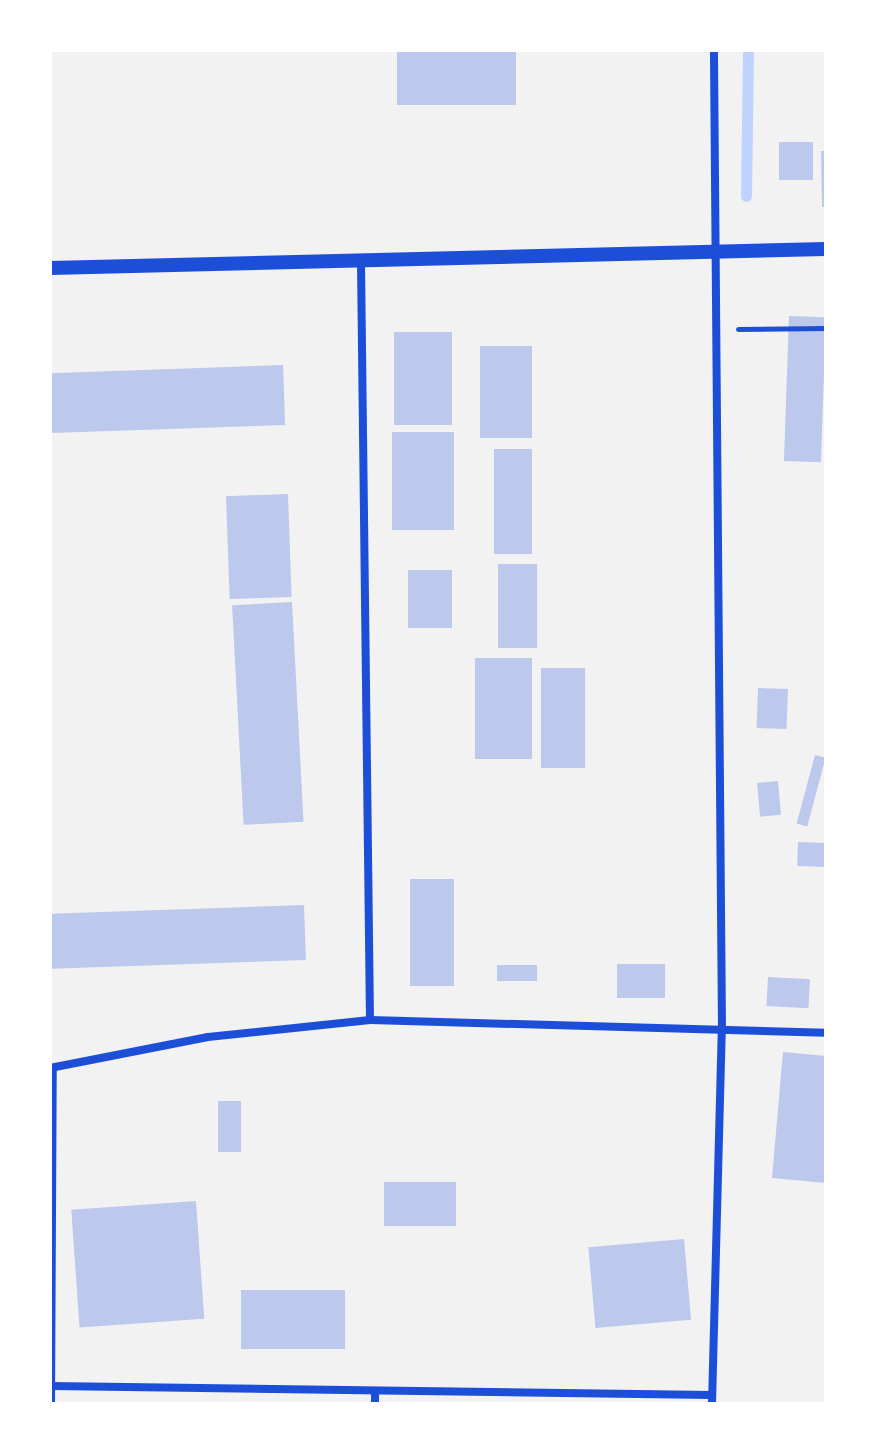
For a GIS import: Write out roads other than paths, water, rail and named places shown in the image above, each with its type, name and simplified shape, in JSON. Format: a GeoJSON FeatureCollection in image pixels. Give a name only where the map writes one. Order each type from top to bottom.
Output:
{"type":"FeatureCollection","features":[{"type":"Feature","properties":{"kind":"street"},"geometry":{"type":"LineString","coordinates":[[51,1386],[712,1400],[722,1031],[711,250],[714,50]]}},
{"type":"Feature","properties":{"kind":"street"},"geometry":{"type":"LineString","coordinates":[[50,268],[361,263],[711,250],[826,249]]}},
{"type":"Feature","properties":{"kind":"street"},"geometry":{"type":"LineString","coordinates":[[361,263],[370,1020]]}},
{"type":"Feature","properties":{"kind":"street"},"geometry":{"type":"LineString","coordinates":[[51,1404],[52,1068],[208,1037],[370,1020],[826,1033]]}},
{"type":"Feature","properties":{"kind":"street"},"geometry":{"type":"LineString","coordinates":[[375,1391],[375,1404]]}},
{"type":"Feature","properties":{"kind":"waterway"},"geometry":{"type":"LineString","coordinates":[[746,196],[748,50]]}}]}
